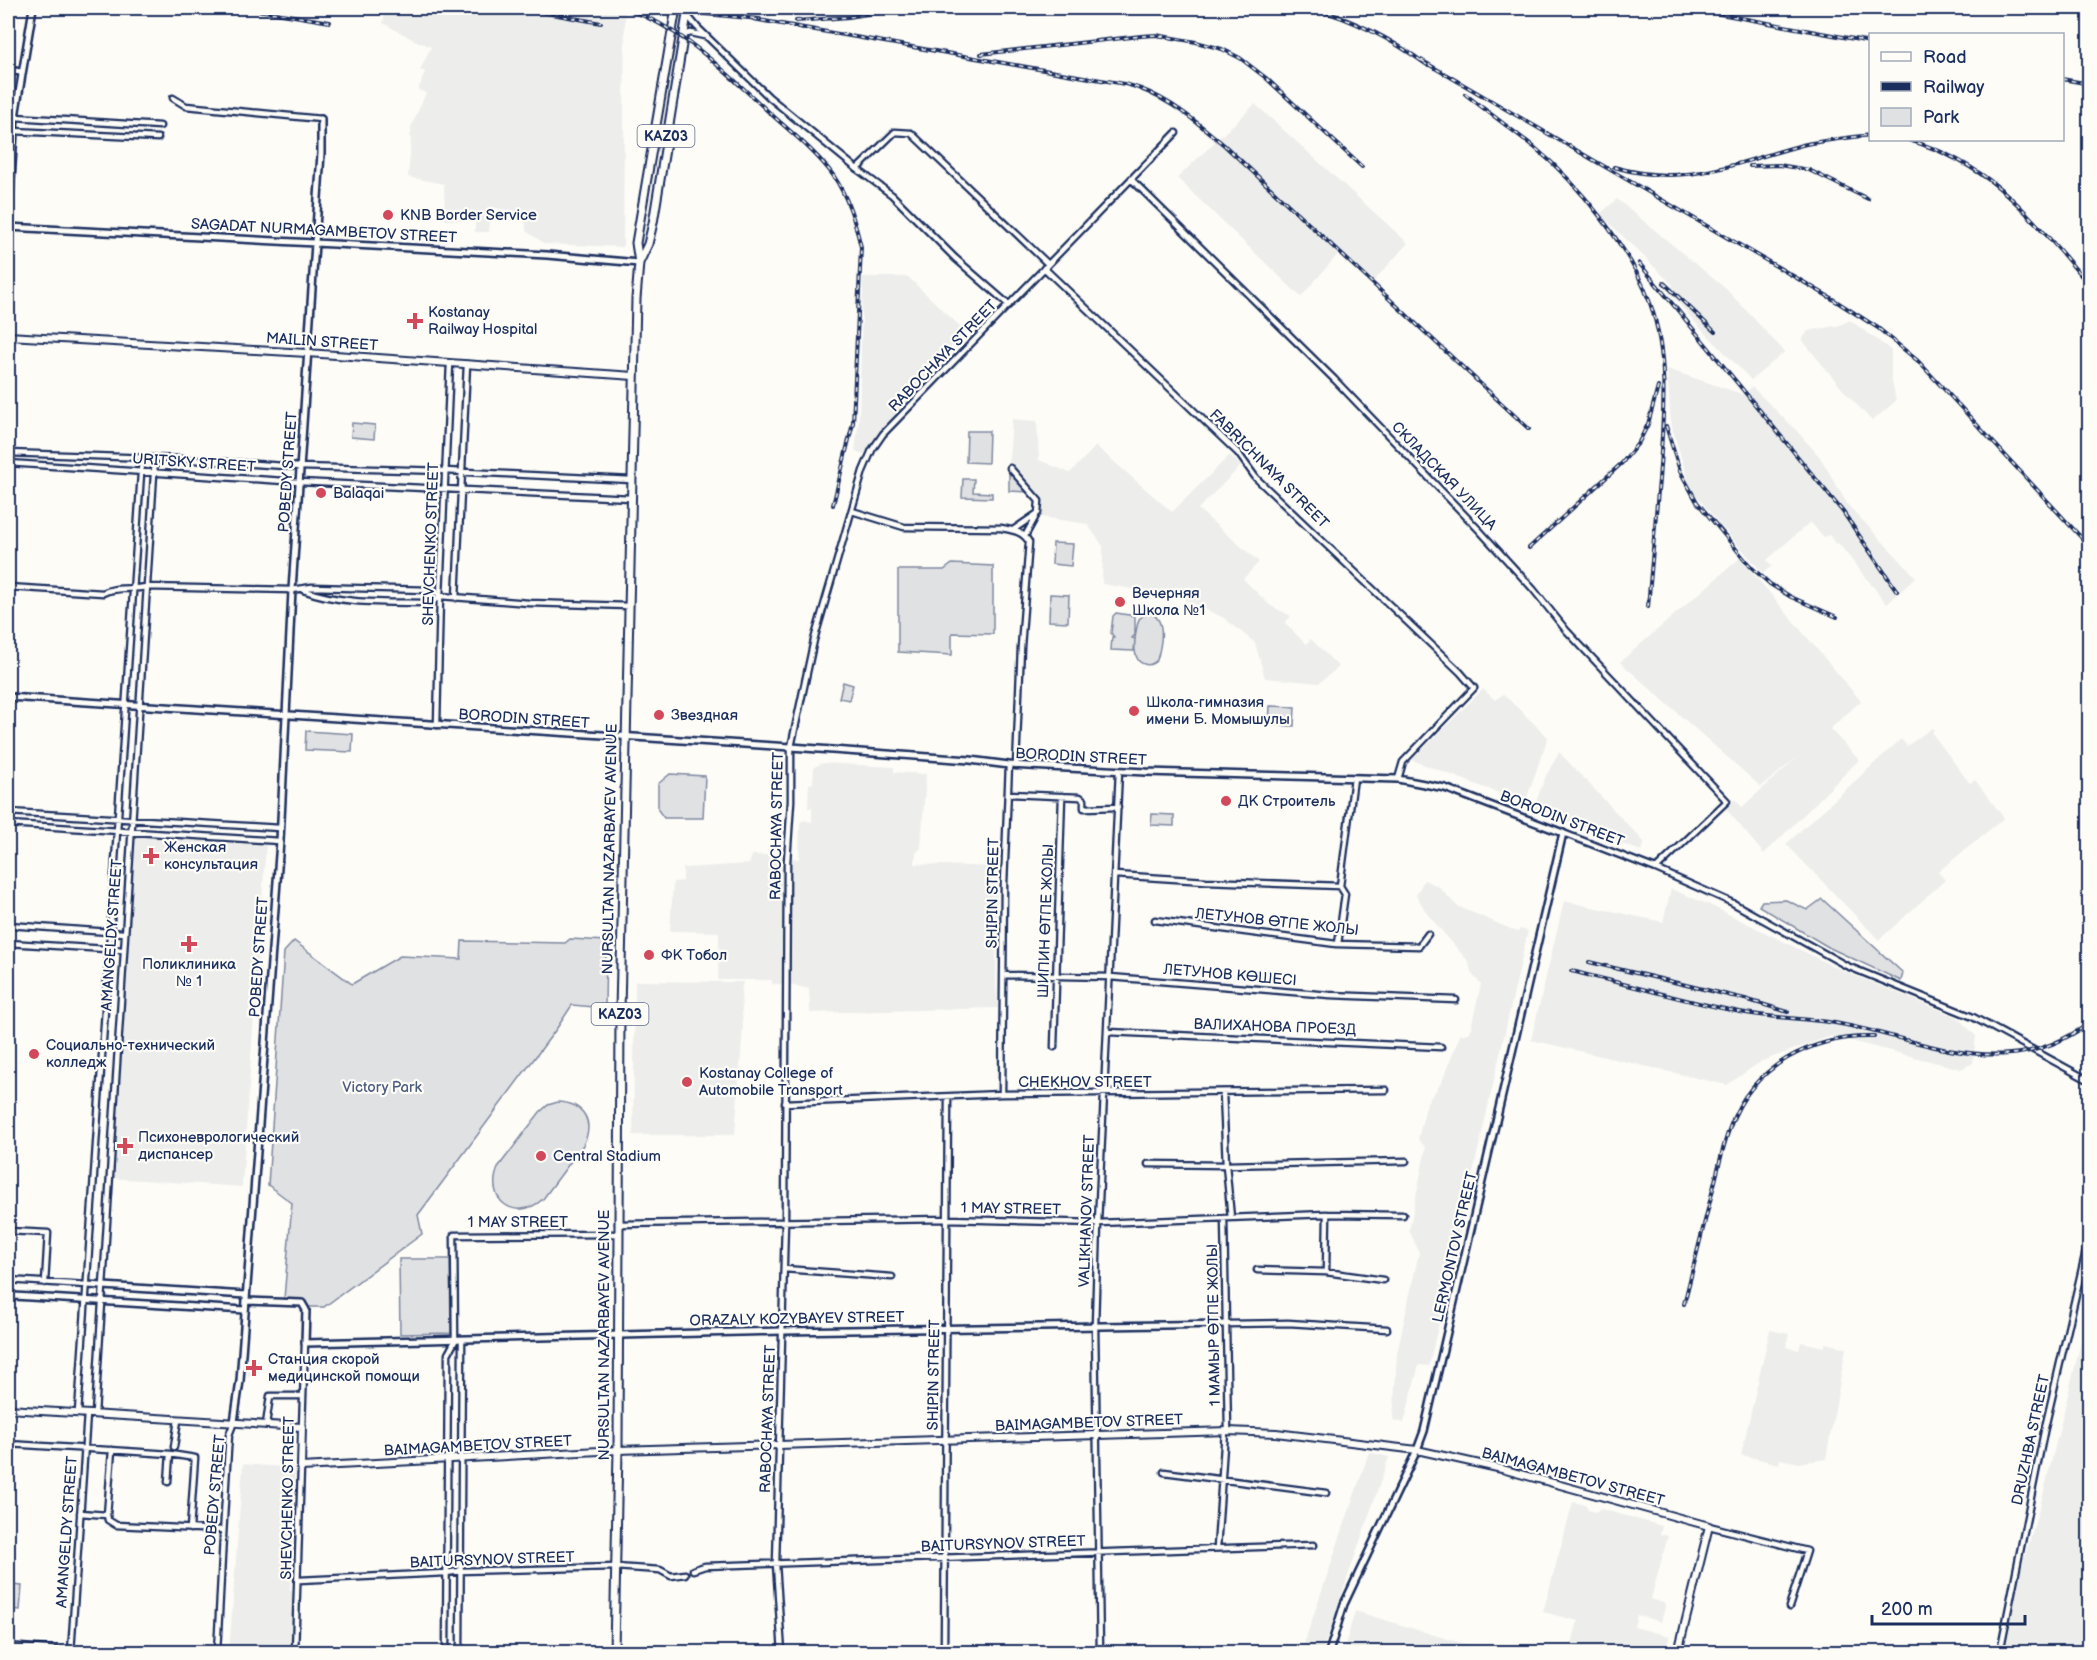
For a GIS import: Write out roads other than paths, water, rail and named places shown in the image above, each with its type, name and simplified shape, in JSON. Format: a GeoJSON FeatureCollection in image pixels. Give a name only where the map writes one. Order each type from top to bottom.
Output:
{"type":"FeatureCollection","features":[{"type":"Feature","properties":{"kind":"main road","name":"NURSULTAN NAZARBAYEV AVENUE"},"geometry":{"type":"LineString","coordinates":[[614,1653],[626,738],[636,299],[639,263],[636,243],[676,8]]}},
{"type":"Feature","properties":{"kind":"main road","name":"NURSULTAN NAZARBAYEV AVENUE"},"geometry":{"type":"LineString","coordinates":[[639,263],[648,244],[653,223],[687,11]]}},
{"type":"Feature","properties":{"kind":"main road","name":"MAILIN STREET"},"geometry":{"type":"LineString","coordinates":[[8,336],[307,353],[634,376]]}},
{"type":"Feature","properties":{"kind":"main road"},"geometry":{"type":"LineString","coordinates":[[8,1409],[302,1427]]}},
{"type":"Feature","properties":{"kind":"main road","name":"SHEVCHENKO STREET"},"geometry":{"type":"LineString","coordinates":[[301,1467],[302,1427]]}},
{"type":"Feature","properties":{"kind":"main road","name":"BAIMAGAMBETOV STREET"},"geometry":{"type":"LineString","coordinates":[[301,1467],[618,1450],[1227,1431],[1276,1434],[1417,1450],[1502,1469],[1709,1526]]}},
{"type":"Feature","properties":{"kind":"main road"},"geometry":{"type":"LineString","coordinates":[[1678,1653],[1709,1526]]}},
{"type":"Feature","properties":{"kind":"street"},"geometry":{"type":"LineString","coordinates":[[8,304],[10,236],[8,227],[15,117],[33,8]]}},
{"type":"Feature","properties":{"kind":"street"},"geometry":{"type":"LineString","coordinates":[[687,11],[708,37],[769,97],[891,195],[968,271],[1009,305]]}},
{"type":"Feature","properties":{"kind":"street"},"geometry":{"type":"LineString","coordinates":[[683,35],[691,33],[708,37]]}},
{"type":"Feature","properties":{"kind":"street"},"geometry":{"type":"LineString","coordinates":[[8,70],[21,72]]}},
{"type":"Feature","properties":{"kind":"street"},"geometry":{"type":"LineString","coordinates":[[173,98],[186,106],[321,119]]}},
{"type":"Feature","properties":{"kind":"street"},"geometry":{"type":"LineString","coordinates":[[15,117],[160,126]]}},
{"type":"Feature","properties":{"kind":"street","name":"POBEDY STREET"},"geometry":{"type":"LineString","coordinates":[[218,1653],[222,1530],[230,1435],[240,1381],[280,841],[292,590],[321,153],[321,119]]}},
{"type":"Feature","properties":{"kind":"street"},"geometry":{"type":"LineString","coordinates":[[14,131],[158,138]]}},
{"type":"Feature","properties":{"kind":"street","name":"FABRICHNAYA STREET"},"geometry":{"type":"LineString","coordinates":[[857,169],[895,132],[911,134],[1238,453],[1256,478],[1460,672],[1474,688],[1403,762],[1398,779]]}},
{"type":"Feature","properties":{"kind":"street","name":"RABOCHAYA STREET"},"geometry":{"type":"LineString","coordinates":[[782,1653],[776,1564],[785,1222],[790,747],[814,640],[863,471],[872,450],[883,434],[1176,132]]}},
{"type":"Feature","properties":{"kind":"street","name":"СКЛАДСКАЯ УЛИЦА"},"geometry":{"type":"LineString","coordinates":[[1131,179],[1335,380],[1467,517],[1574,638],[1727,801],[1656,869]]}},
{"type":"Feature","properties":{"kind":"street","name":"SAGADAT NURMAGAMBETOV STREET"},"geometry":{"type":"LineString","coordinates":[[8,227],[547,255],[639,263]]}},
{"type":"Feature","properties":{"kind":"street","name":"SHEVCHENKO STREET"},"geometry":{"type":"LineString","coordinates":[[437,725],[450,363]]}},
{"type":"Feature","properties":{"kind":"street","name":"SHEVCHENKO STREET"},"geometry":{"type":"LineString","coordinates":[[456,598],[467,364]]}},
{"type":"Feature","properties":{"kind":"street","name":"URITSKY STREET"},"geometry":{"type":"LineString","coordinates":[[8,453],[632,480]]}},
{"type":"Feature","properties":{"kind":"street","name":"AMANGELDY STREET"},"geometry":{"type":"LineString","coordinates":[[78,1413],[142,458]]}},
{"type":"Feature","properties":{"kind":"street","name":"AMANGELDY STREET"},"geometry":{"type":"LineString","coordinates":[[71,1653],[85,1448],[91,1414],[101,1301],[155,458]]}},
{"type":"Feature","properties":{"kind":"street","name":"URITSKY STREET"},"geometry":{"type":"LineString","coordinates":[[8,463],[299,482],[631,498]]}},
{"type":"Feature","properties":{"kind":"street"},"geometry":{"type":"LineString","coordinates":[[852,511],[904,527],[996,528],[1013,530],[1025,536],[1038,513],[1039,501],[1010,468]]}},
{"type":"Feature","properties":{"kind":"street"},"geometry":{"type":"LineString","coordinates":[[1013,530],[1038,513]]}},
{"type":"Feature","properties":{"kind":"street","name":"SHIPIN STREET"},"geometry":{"type":"LineString","coordinates":[[1002,1094],[1005,852],[1029,542],[1025,536]]}},
{"type":"Feature","properties":{"kind":"street"},"geometry":{"type":"LineString","coordinates":[[8,587],[103,593],[110,589],[133,590],[146,587],[430,590],[440,596],[456,598],[629,606]]}},
{"type":"Feature","properties":{"kind":"street"},"geometry":{"type":"LineString","coordinates":[[303,590],[319,596],[351,601],[431,603],[440,596]]}},
{"type":"Feature","properties":{"kind":"street","name":"BORODIN STREET"},"geometry":{"type":"LineString","coordinates":[[8,697],[790,747],[1013,765],[1119,771],[1398,779],[1445,788],[1656,869],[1733,903],[1847,966],[1973,1017],[2090,1081]]}},
{"type":"Feature","properties":{"kind":"street","name":"VALIKHANOV STREET"},"geometry":{"type":"LineString","coordinates":[[1100,1653],[1095,1326],[1103,1094],[1119,771]]}},
{"type":"Feature","properties":{"kind":"street"},"geometry":{"type":"LineString","coordinates":[[1338,944],[1345,894],[1340,886],[1354,778]]}},
{"type":"Feature","properties":{"kind":"street"},"geometry":{"type":"LineString","coordinates":[[1009,794],[1083,798],[1084,808],[1118,807]]}},
{"type":"Feature","properties":{"kind":"street","name":"ШИПИН ӨТПЕ ЖОЛЫ"},"geometry":{"type":"LineString","coordinates":[[1054,1047],[1062,796]]}},
{"type":"Feature","properties":{"kind":"street"},"geometry":{"type":"LineString","coordinates":[[8,812],[280,828]]}},
{"type":"Feature","properties":{"kind":"street"},"geometry":{"type":"LineString","coordinates":[[33,826],[34,813]]}},
{"type":"Feature","properties":{"kind":"street"},"geometry":{"type":"LineString","coordinates":[[8,824],[280,841]]}},
{"type":"Feature","properties":{"kind":"street","name":"LERMONTOV STREET"},"geometry":{"type":"LineString","coordinates":[[1329,1653],[1344,1604],[1417,1450],[1429,1412],[1563,833]]}},
{"type":"Feature","properties":{"kind":"street"},"geometry":{"type":"LineString","coordinates":[[1115,875],[1340,886]]}},
{"type":"Feature","properties":{"kind":"street","name":"ЛЕТУНОВ ӨТПЕ ЖОЛЫ"},"geometry":{"type":"LineString","coordinates":[[1155,920],[1338,944],[1419,946],[1428,934]]}},
{"type":"Feature","properties":{"kind":"street"},"geometry":{"type":"LineString","coordinates":[[8,925],[124,933]]}},
{"type":"Feature","properties":{"kind":"street"},"geometry":{"type":"LineString","coordinates":[[8,943],[123,950]]}},
{"type":"Feature","properties":{"kind":"street","name":"ЛЕТУНОВ КӨШЕСІ"},"geometry":{"type":"LineString","coordinates":[[1003,975],[1110,977],[1330,995],[1456,1000]]}},
{"type":"Feature","properties":{"kind":"street","name":"ВАЛИХАНОВА ПРОЕЗД"},"geometry":{"type":"LineString","coordinates":[[1107,1032],[1441,1047]]}},
{"type":"Feature","properties":{"kind":"street","name":"CHEKHOV STREET"},"geometry":{"type":"LineString","coordinates":[[785,1103],[1002,1094],[1386,1090]]}},
{"type":"Feature","properties":{"kind":"street"},"geometry":{"type":"LineString","coordinates":[[1223,1093],[1231,1218]]}},
{"type":"Feature","properties":{"kind":"street","name":"SHIPIN STREET"},"geometry":{"type":"LineString","coordinates":[[944,1653],[948,1097]]}},
{"type":"Feature","properties":{"kind":"street"},"geometry":{"type":"LineString","coordinates":[[1148,1164],[1226,1165],[1406,1161]]}},
{"type":"Feature","properties":{"kind":"street"},"geometry":{"type":"LineString","coordinates":[[1326,1272],[1328,1214]]}},
{"type":"Feature","properties":{"kind":"street","name":"1 MAY STREET"},"geometry":{"type":"LineString","coordinates":[[618,1224],[947,1220],[1098,1223],[1328,1214],[1403,1215]]}},
{"type":"Feature","properties":{"kind":"street","name":"1 МАМЫР ӨТПЕ ЖОЛЫ"},"geometry":{"type":"LineString","coordinates":[[1217,1548],[1227,1431],[1224,1218]]}},
{"type":"Feature","properties":{"kind":"street"},"geometry":{"type":"LineString","coordinates":[[8,1231],[48,1233],[45,1282]]}},
{"type":"Feature","properties":{"kind":"street","name":"1 MAY STREET"},"geometry":{"type":"LineString","coordinates":[[459,1341],[454,1235],[618,1234]]}},
{"type":"Feature","properties":{"kind":"street","name":"DRUZHBA STREET"},"geometry":{"type":"LineString","coordinates":[[2000,1653],[2044,1432],[2090,1234]]}},
{"type":"Feature","properties":{"kind":"street"},"geometry":{"type":"LineString","coordinates":[[784,1269],[891,1277]]}},
{"type":"Feature","properties":{"kind":"street"},"geometry":{"type":"LineString","coordinates":[[1257,1270],[1326,1272],[1383,1280]]}},
{"type":"Feature","properties":{"kind":"street"},"geometry":{"type":"LineString","coordinates":[[8,1280],[302,1303],[306,1310],[305,1343]]}},
{"type":"Feature","properties":{"kind":"street"},"geometry":{"type":"LineString","coordinates":[[14,1296],[245,1310]]}},
{"type":"Feature","properties":{"kind":"street","name":"ORAZALY KOZYBAYEV STREET"},"geometry":{"type":"LineString","coordinates":[[305,1343],[459,1341],[783,1331],[1288,1323],[1387,1329]]}},
{"type":"Feature","properties":{"kind":"street"},"geometry":{"type":"LineString","coordinates":[[459,1341],[460,1653]]}},
{"type":"Feature","properties":{"kind":"street"},"geometry":{"type":"LineString","coordinates":[[446,1653],[448,1354],[459,1341]]}},
{"type":"Feature","properties":{"kind":"street","name":"SHEVCHENKO STREET"},"geometry":{"type":"LineString","coordinates":[[302,1427],[305,1343]]}},
{"type":"Feature","properties":{"kind":"street"},"geometry":{"type":"LineString","coordinates":[[266,1425],[270,1396],[303,1396]]}},
{"type":"Feature","properties":{"kind":"street"},"geometry":{"type":"LineString","coordinates":[[168,1482],[178,1420]]}},
{"type":"Feature","properties":{"kind":"street"},"geometry":{"type":"LineString","coordinates":[[8,1444],[173,1451],[193,1457],[196,1459],[190,1528]]}},
{"type":"Feature","properties":{"kind":"street"},"geometry":{"type":"LineString","coordinates":[[107,1515],[110,1450]]}},
{"type":"Feature","properties":{"kind":"street","name":"SHEVCHENKO STREET"},"geometry":{"type":"LineString","coordinates":[[296,1653],[301,1467]]}},
{"type":"Feature","properties":{"kind":"street"},"geometry":{"type":"LineString","coordinates":[[1164,1472],[1326,1493]]}},
{"type":"Feature","properties":{"kind":"street"},"geometry":{"type":"LineString","coordinates":[[80,1513],[107,1515],[116,1525],[222,1530]]}},
{"type":"Feature","properties":{"kind":"street","name":"BAIMAGAMBETOV STREET"},"geometry":{"type":"LineString","coordinates":[[1709,1526],[1807,1551],[1790,1607]]}},
{"type":"Feature","properties":{"kind":"street","name":"BAITURSYNOV STREET"},"geometry":{"type":"LineString","coordinates":[[693,1570],[705,1566],[1314,1545]]}},
{"type":"Feature","properties":{"kind":"street","name":"BAITURSYNOV STREET"},"geometry":{"type":"LineString","coordinates":[[298,1580],[460,1571],[615,1567],[660,1570],[671,1576],[685,1574]]}},
{"type":"Feature","properties":{"kind":"street"},"geometry":{"type":"LineString","coordinates":[[8,1646],[58,1650],[65,1653]]}},
{"type":"Feature","properties":{"kind":"railway"},"geometry":{"type":"LineString","coordinates":[[245,8],[330,22]]}},
{"type":"Feature","properties":{"kind":"railway"},"geometry":{"type":"LineString","coordinates":[[519,8],[601,23]]}},
{"type":"Feature","properties":{"kind":"railway"},"geometry":{"type":"LineString","coordinates":[[624,8],[666,27],[721,68],[819,158],[833,175],[847,201],[861,247],[853,423],[833,505]]}},
{"type":"Feature","properties":{"kind":"railway"},"geometry":{"type":"LineString","coordinates":[[670,8],[760,19]]}},
{"type":"Feature","properties":{"kind":"railway"},"geometry":{"type":"LineString","coordinates":[[796,21],[849,17],[903,8]]}},
{"type":"Feature","properties":{"kind":"railway"},"geometry":{"type":"LineString","coordinates":[[1312,8],[1372,31],[1427,65]]}},
{"type":"Feature","properties":{"kind":"railway"},"geometry":{"type":"LineString","coordinates":[[1688,8],[1869,42]]}},
{"type":"Feature","properties":{"kind":"railway"},"geometry":{"type":"LineString","coordinates":[[753,19],[1120,83],[1162,99],[1194,120],[1224,145],[1529,429]]}},
{"type":"Feature","properties":{"kind":"railway"},"geometry":{"type":"LineString","coordinates":[[981,54],[1156,35],[1222,49],[1240,58],[1266,78],[1362,167]]}},
{"type":"Feature","properties":{"kind":"railway"},"geometry":{"type":"LineString","coordinates":[[1421,60],[1831,298],[1878,328],[1918,361],[2090,547]]}},
{"type":"Feature","properties":{"kind":"railway"},"geometry":{"type":"LineString","coordinates":[[2064,79],[2090,84]]}},
{"type":"Feature","properties":{"kind":"railway"},"geometry":{"type":"LineString","coordinates":[[1465,94],[1534,147],[1585,198],[1617,239],[1650,303],[1660,346],[1664,390],[1648,607]]}},
{"type":"Feature","properties":{"kind":"railway"},"geometry":{"type":"LineString","coordinates":[[1614,167],[1640,173],[1688,174],[1710,171],[1802,145],[1869,135]]}},
{"type":"Feature","properties":{"kind":"railway"},"geometry":{"type":"LineString","coordinates":[[1912,141],[1966,164],[1989,180],[2031,218],[2090,286]]}},
{"type":"Feature","properties":{"kind":"railway"},"geometry":{"type":"LineString","coordinates":[[1750,166],[1779,165],[1809,170],[1868,199]]}},
{"type":"Feature","properties":{"kind":"railway"},"geometry":{"type":"LineString","coordinates":[[1639,263],[1843,512],[1897,591]]}},
{"type":"Feature","properties":{"kind":"railway"},"geometry":{"type":"LineString","coordinates":[[1664,283],[1715,332]]}},
{"type":"Feature","properties":{"kind":"railway"},"geometry":{"type":"LineString","coordinates":[[1529,548],[1622,463],[1639,442],[1648,424],[1658,387]]}},
{"type":"Feature","properties":{"kind":"railway"},"geometry":{"type":"LineString","coordinates":[[1666,426],[1680,471],[1697,502],[1751,567],[1770,584],[1791,597],[1837,617]]}},
{"type":"Feature","properties":{"kind":"railway"},"geometry":{"type":"LineString","coordinates":[[1589,962],[1745,999],[1788,1012]]}},
{"type":"Feature","properties":{"kind":"railway"},"geometry":{"type":"LineString","coordinates":[[1571,971],[1719,1008],[1857,1027],[1966,1053],[1988,1055],[2032,1051],[2062,1040],[2090,1023]]}},
{"type":"Feature","properties":{"kind":"railway"},"geometry":{"type":"LineString","coordinates":[[1684,1304],[1727,1135],[1740,1106],[1753,1087],[1787,1058],[1807,1049],[1851,1038],[1874,1037]]}},
{"type":"Feature","properties":{"kind":"place","name":"KNB Border Service"},"geometry":{"type":"Point","coordinates":[388,215]}},
{"type":"Feature","properties":{"kind":"place","name":"Kostanay Railway Hospital"},"geometry":{"type":"Point","coordinates":[415,321]}},
{"type":"Feature","properties":{"kind":"place","name":"Balaqai"},"geometry":{"type":"Point","coordinates":[321,493]}},
{"type":"Feature","properties":{"kind":"place","name":"Вечерняя Школа №1"},"geometry":{"type":"Point","coordinates":[1120,602]}},
{"type":"Feature","properties":{"kind":"place","name":"Школа-гимназия имени Б. Момышулы"},"geometry":{"type":"Point","coordinates":[1134,711]}},
{"type":"Feature","properties":{"kind":"place","name":"Звездная"},"geometry":{"type":"Point","coordinates":[659,715]}},
{"type":"Feature","properties":{"kind":"place","name":"ДК Строитель"},"geometry":{"type":"Point","coordinates":[1226,801]}},
{"type":"Feature","properties":{"kind":"place","name":"Женская консультация"},"geometry":{"type":"Point","coordinates":[151,856]}},
{"type":"Feature","properties":{"kind":"place","name":"Поликлиника № 1"},"geometry":{"type":"Point","coordinates":[189,944]}},
{"type":"Feature","properties":{"kind":"place","name":"ФК Тобол"},"geometry":{"type":"Point","coordinates":[649,955]}},
{"type":"Feature","properties":{"kind":"place","name":"Социально-технический колледж"},"geometry":{"type":"Point","coordinates":[34,1054]}},
{"type":"Feature","properties":{"kind":"place","name":"Kostanay College of Automobile Transport"},"geometry":{"type":"Point","coordinates":[687,1082]}},
{"type":"Feature","properties":{"kind":"place","name":"Психоневрологический диспансер"},"geometry":{"type":"Point","coordinates":[125,1146]}},
{"type":"Feature","properties":{"kind":"place","name":"Central Stadium"},"geometry":{"type":"Point","coordinates":[541,1156]}},
{"type":"Feature","properties":{"kind":"place","name":"Станция скорой медицинской помощи"},"geometry":{"type":"Point","coordinates":[254,1368]}},
{"type":"Feature","properties":{"kind":"park label","name":"Victory Park"},"geometry":{"type":"Point","coordinates":[382,1087]}}]}
